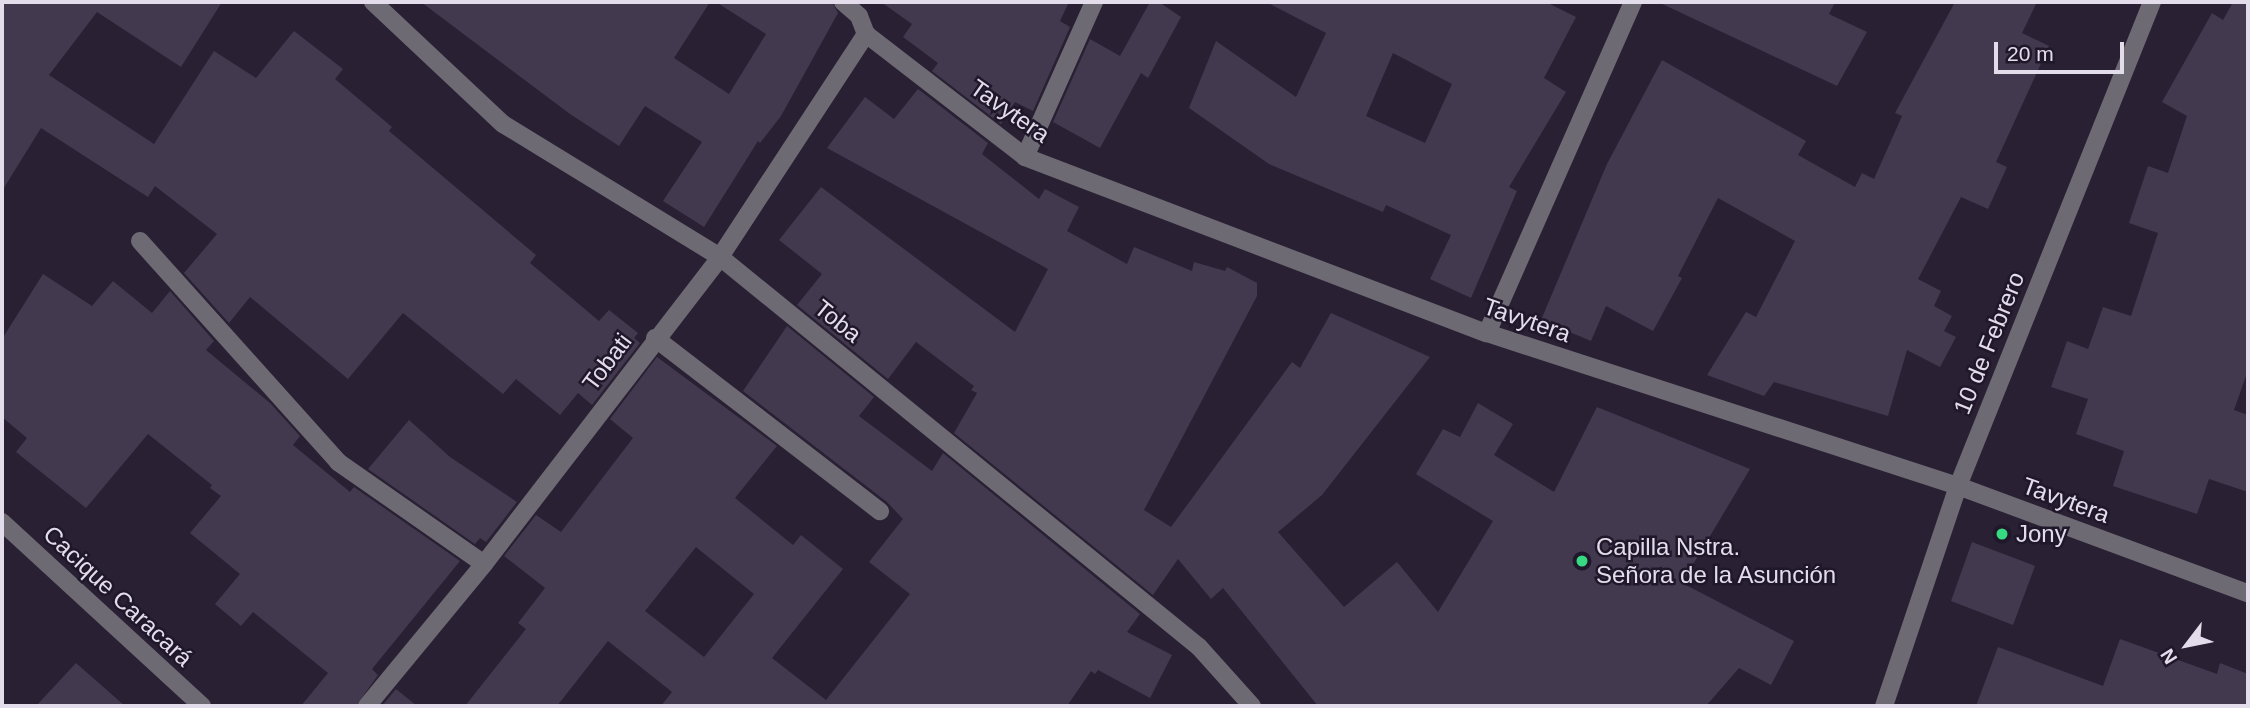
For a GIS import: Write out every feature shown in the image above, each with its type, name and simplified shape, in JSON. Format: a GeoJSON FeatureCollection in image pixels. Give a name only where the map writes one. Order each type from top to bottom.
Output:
{"type":"FeatureCollection","features":[{"type":"Feature","properties":{"kind":"street","name":"Toba"},"geometry":{"type":"LineString","coordinates":[[373,2],[503,124],[720,257],[1199,648],[1252,706]]}},
{"type":"Feature","properties":{"kind":"street","name":"Tavytera"},"geometry":{"type":"LineString","coordinates":[[843,2],[859,16],[866,34],[1025,156],[1487,333],[1958,486],[2248,593]]}},
{"type":"Feature","properties":{"kind":"street"},"geometry":{"type":"LineString","coordinates":[[1025,156],[1094,2]]}},
{"type":"Feature","properties":{"kind":"street"},"geometry":{"type":"LineString","coordinates":[[1487,333],[1633,2]]}},
{"type":"Feature","properties":{"kind":"street","name":"10 de Febrero"},"geometry":{"type":"LineString","coordinates":[[1884,706],[1958,486],[2152,2]]}},
{"type":"Feature","properties":{"kind":"street","name":"Tobati"},"geometry":{"type":"LineString","coordinates":[[367,706],[484,564],[655,338],[720,257],[866,34]]}},
{"type":"Feature","properties":{"kind":"street"},"geometry":{"type":"LineString","coordinates":[[139,241],[338,462],[484,564]]}},
{"type":"Feature","properties":{"kind":"street"},"geometry":{"type":"LineString","coordinates":[[655,338],[880,511]]}},
{"type":"Feature","properties":{"kind":"street","name":"Cacique Caracará"},"geometry":{"type":"LineString","coordinates":[[2,522],[202,706]]}},
{"type":"Feature","properties":{"kind":"building"},"geometry":{"type":"Polygon","coordinates":[[[2,2],[222,2],[181,67],[97,12],[49,75],[154,144],[214,51],[256,78],[294,31],[343,69],[335,79],[392,127],[389,131],[536,255],[530,263],[599,321],[609,310],[638,333],[634,338],[640,343],[592,405],[578,393],[560,415],[516,379],[503,394],[403,313],[348,379],[250,297],[229,323],[184,273],[217,234],[155,186],[148,197],[41,128],[2,191],[2,2]]]}},
{"type":"Feature","properties":{"kind":"building"},"geometry":{"type":"Polygon","coordinates":[[[421,2],[710,2],[674,58],[729,94],[766,34],[716,2],[832,2],[838,13],[781,116],[760,143],[758,141],[704,227],[663,201],[702,142],[645,106],[619,146],[570,114],[421,2]]]}},
{"type":"Feature","properties":{"kind":"building"},"geometry":{"type":"Polygon","coordinates":[[[881,2],[1069,2],[1060,21],[1070,27],[1033,111],[1015,102],[1001,124],[932,71],[938,63],[903,37],[912,24],[881,2]]]}},
{"type":"Feature","properties":{"kind":"building"},"geometry":{"type":"Polygon","coordinates":[[[1150,2],[1159,2],[1181,17],[1148,78],[1141,73],[1100,148],[1053,122],[1090,39],[1120,56],[1150,2]]]}},
{"type":"Feature","properties":{"kind":"building"},"geometry":{"type":"Polygon","coordinates":[[[1266,2],[1546,2],[1576,17],[1544,78],[1566,92],[1509,187],[1517,191],[1471,298],[1430,279],[1451,235],[1386,205],[1383,212],[1269,164],[1189,108],[1216,41],[1296,97],[1326,33],[1266,2]],[[1393,53],[1366,116],[1425,143],[1452,84],[1393,53]]]}},
{"type":"Feature","properties":{"kind":"building"},"geometry":{"type":"Polygon","coordinates":[[[1658,2],[1835,2],[1829,14],[1867,32],[1837,86],[1658,2]]]}},
{"type":"Feature","properties":{"kind":"building"},"geometry":{"type":"Polygon","coordinates":[[[1955,2],[2037,2],[2022,33],[2049,46],[1996,162],[2007,167],[1988,209],[1961,197],[1918,279],[1941,291],[1934,306],[1952,316],[1944,331],[1956,337],[1940,367],[1907,350],[1888,416],[1774,382],[1764,396],[1707,375],[1746,312],[1756,317],[1795,241],[1718,198],[1678,276],[1682,278],[1653,331],[1606,306],[1591,341],[1541,320],[1607,164],[1662,60],[1806,141],[1798,155],[1855,187],[1862,173],[1874,179],[1902,116],[1895,113],[1955,2]]]}},
{"type":"Feature","properties":{"kind":"building"},"geometry":{"type":"Polygon","coordinates":[[[2233,2],[2248,2],[2248,370],[2234,410],[2248,415],[2248,492],[2209,479],[2197,514],[2113,486],[2124,451],[2076,434],[2088,399],[2051,387],[2067,341],[2088,349],[2103,307],[2131,316],[2158,233],[2129,223],[2148,166],[2168,173],[2187,116],[2162,102],[2212,13],[2223,20],[2233,2]]]}},
{"type":"Feature","properties":{"kind":"building"},"geometry":{"type":"Polygon","coordinates":[[[918,89],[988,143],[982,154],[1039,199],[1045,189],[1079,207],[1067,231],[1127,264],[1134,247],[1192,271],[1194,262],[1225,271],[1227,267],[1257,283],[1257,296],[1144,510],[1171,527],[1292,362],[1300,368],[1331,313],[1430,357],[1322,495],[1278,532],[1344,607],[1397,562],[1438,612],[1493,521],[1416,474],[1443,429],[1460,437],[1478,403],[1513,424],[1494,455],[1554,492],[1597,407],[1750,469],[1682,583],[1794,641],[1771,685],[1739,668],[1706,706],[1318,706],[1223,588],[1211,599],[1178,559],[1153,595],[954,433],[977,393],[971,390],[974,386],[916,342],[888,379],[797,305],[822,274],[779,240],[821,187],[1015,332],[1048,269],[827,148],[865,97],[894,119],[918,89]]]}},
{"type":"Feature","properties":{"kind":"building"},"geometry":{"type":"Polygon","coordinates":[[[43,274],[92,306],[113,281],[152,313],[170,291],[214,341],[206,350],[270,403],[300,436],[293,445],[350,492],[354,487],[460,561],[372,669],[378,675],[356,706],[301,706],[328,673],[253,612],[241,626],[215,604],[240,574],[190,533],[221,496],[210,488],[212,485],[148,434],[86,508],[16,452],[27,438],[2,417],[2,339],[43,274]]]}},
{"type":"Feature","properties":{"kind":"building"},"geometry":{"type":"Polygon","coordinates":[[[787,326],[874,397],[859,416],[932,471],[943,453],[1140,614],[1127,632],[1172,655],[1150,698],[1098,670],[1095,674],[1091,671],[1067,706],[661,706],[672,692],[608,641],[557,706],[465,706],[526,629],[518,623],[545,588],[504,556],[536,515],[561,532],[633,438],[610,419],[657,357],[777,446],[735,498],[793,545],[801,535],[843,569],[772,658],[826,700],[910,594],[869,562],[903,519],[887,502],[743,391],[787,326]],[[696,547],[645,611],[704,657],[754,594],[696,547]]]}},
{"type":"Feature","properties":{"kind":"building"},"geometry":{"type":"Polygon","coordinates":[[[409,420],[450,457],[517,502],[486,542],[480,538],[475,544],[368,469],[409,420]]]}},
{"type":"Feature","properties":{"kind":"building"},"geometry":{"type":"Polygon","coordinates":[[[1972,542],[2035,566],[2013,625],[1951,601],[1972,542]]]}},
{"type":"Feature","properties":{"kind":"building"},"geometry":{"type":"Polygon","coordinates":[[[2120,639],[2217,674],[2220,663],[2248,674],[2248,706],[1976,706],[1998,647],[2103,686],[2120,639]]]}},
{"type":"Feature","properties":{"kind":"building"},"geometry":{"type":"Polygon","coordinates":[[[76,663],[125,706],[36,706],[76,663]]]}},
{"type":"Feature","properties":{"kind":"building"},"geometry":{"type":"Polygon","coordinates":[[[396,689],[417,706],[382,706],[396,689]]]}},
{"type":"Feature","properties":{"kind":"place","name":"Jony"},"geometry":{"type":"Point","coordinates":[2002,534]}},
{"type":"Feature","properties":{"kind":"place","name":"Capilla Nstra. Señora de la Asunción"},"geometry":{"type":"Point","coordinates":[1582,561]}}]}
